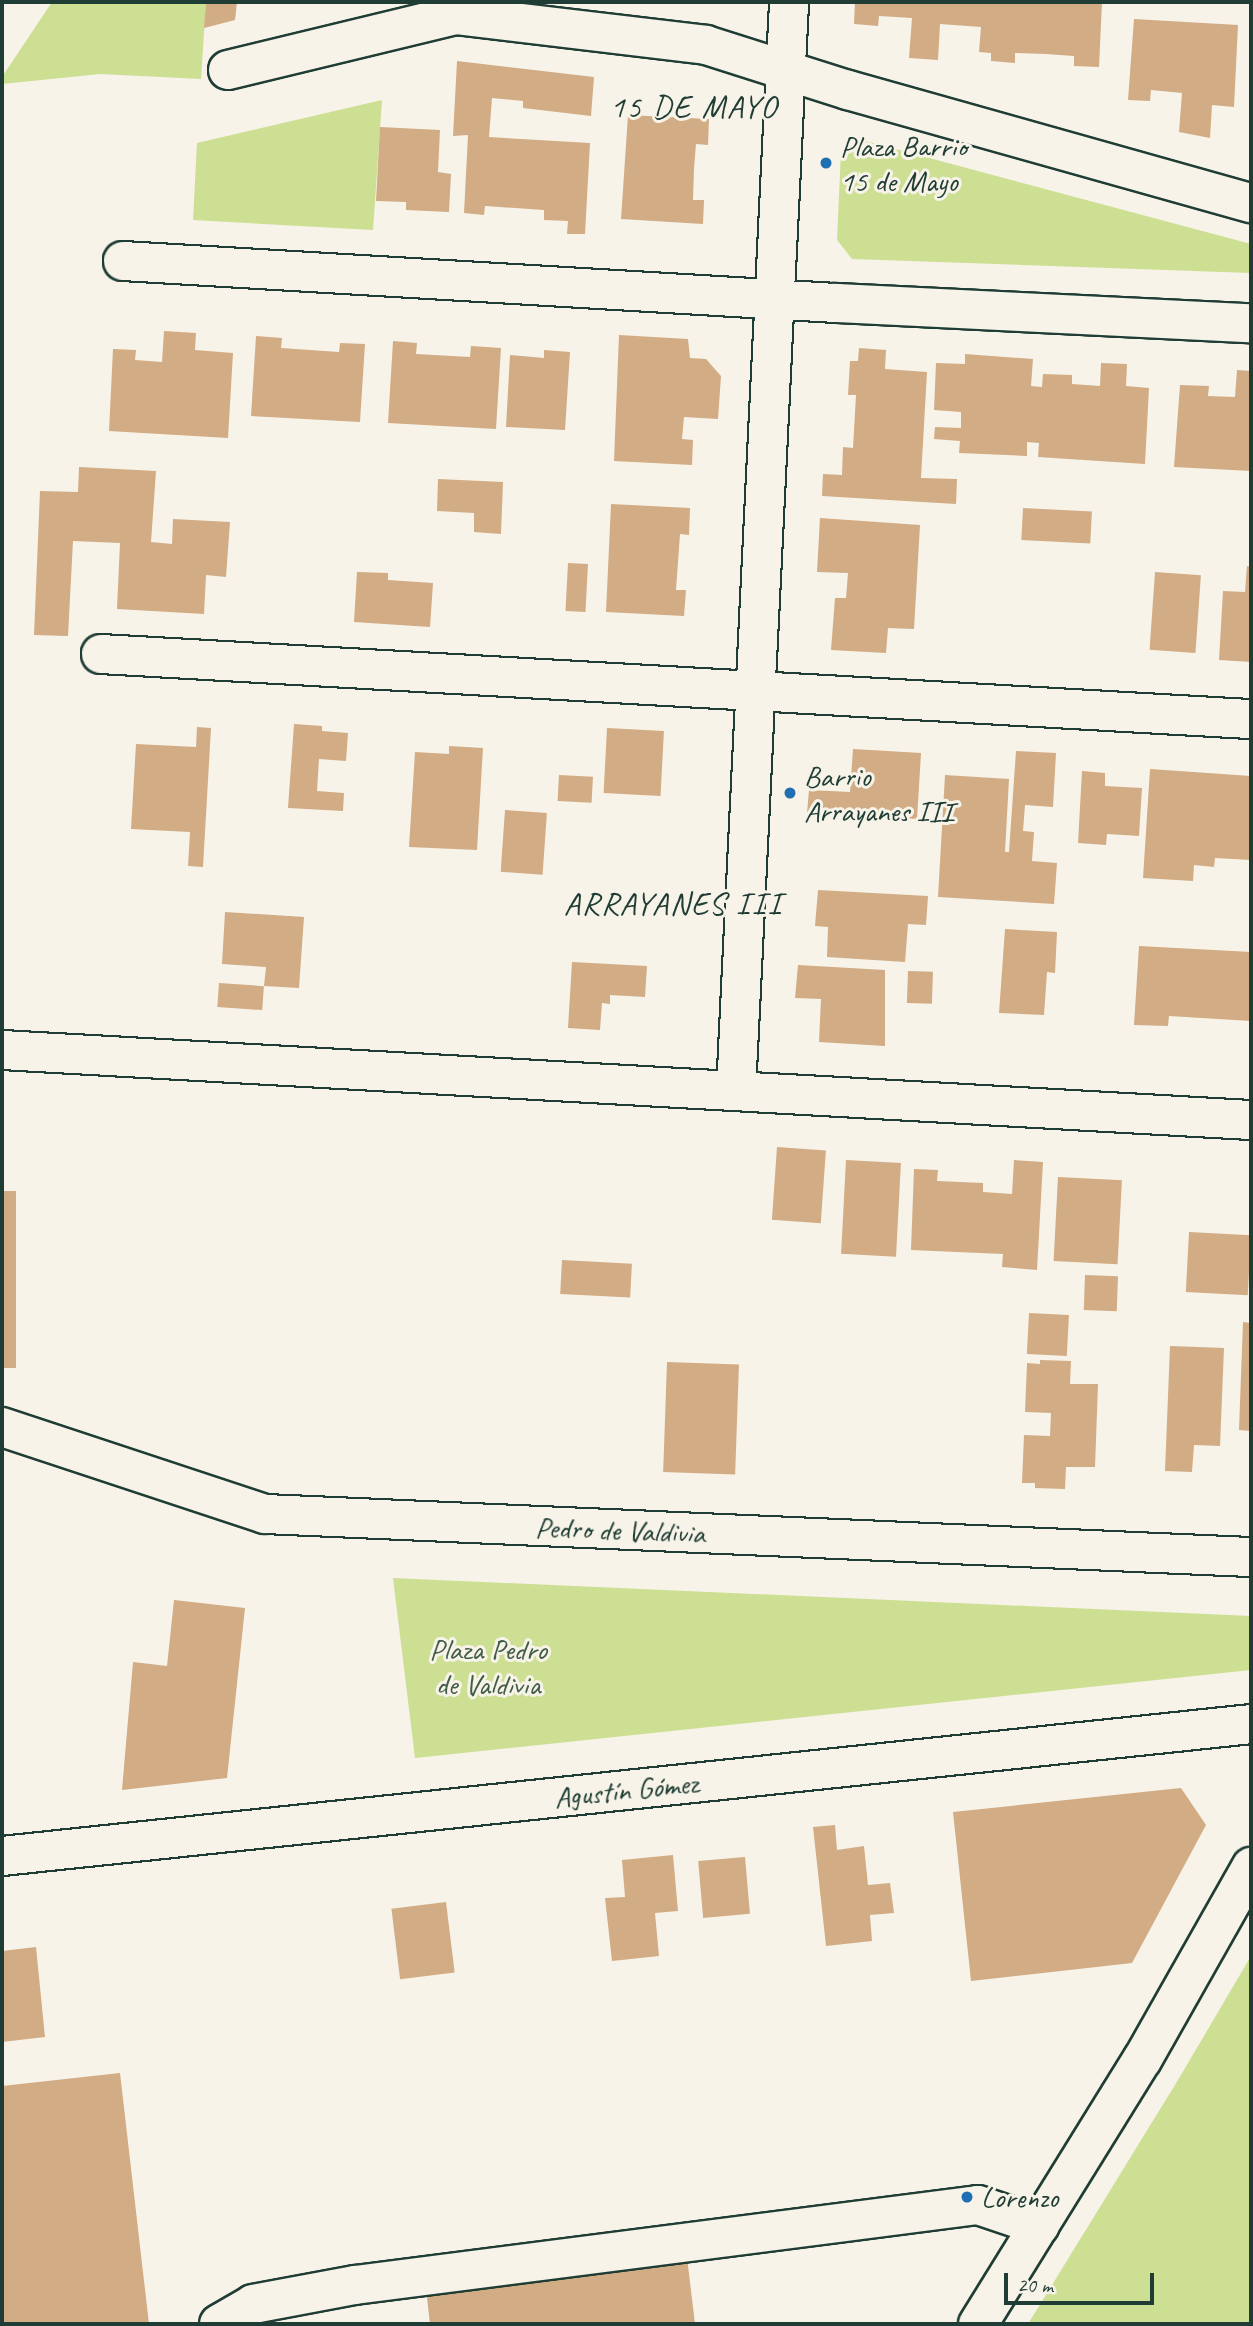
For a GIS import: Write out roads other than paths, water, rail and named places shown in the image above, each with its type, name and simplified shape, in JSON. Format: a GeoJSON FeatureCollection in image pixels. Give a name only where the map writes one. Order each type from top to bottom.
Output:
{"type":"FeatureCollection","features":[{"type":"Feature","properties":{"kind":"street"},"geometry":{"type":"LineString","coordinates":[[736,1091],[789,2]]}},
{"type":"Feature","properties":{"kind":"street"},"geometry":{"type":"LineString","coordinates":[[228,70],[455,15],[706,45],[1251,203]]}},
{"type":"Feature","properties":{"kind":"street"},"geometry":{"type":"LineString","coordinates":[[123,261],[774,299],[1251,323]]}},
{"type":"Feature","properties":{"kind":"street"},"geometry":{"type":"LineString","coordinates":[[102,654],[1251,719]]}},
{"type":"Feature","properties":{"kind":"street"},"geometry":{"type":"LineString","coordinates":[[2,1050],[1251,1120]]}},
{"type":"Feature","properties":{"kind":"street","name":"Pedro de Valdivia"},"geometry":{"type":"LineString","coordinates":[[2,1427],[265,1514],[1251,1557]]}},
{"type":"Feature","properties":{"kind":"street","name":"Agustín Gómez"},"geometry":{"type":"LineString","coordinates":[[2,1856],[1251,1724]]}},
{"type":"Feature","properties":{"kind":"street"},"geometry":{"type":"LineString","coordinates":[[978,2324],[1148,2049],[1251,1867]]}},
{"type":"Feature","properties":{"kind":"street"},"geometry":{"type":"LineString","coordinates":[[219,2324],[253,2304],[355,2286],[978,2205],[1041,2226]]}},
{"type":"Feature","properties":{"kind":"place","name":"Plaza Barrio 15 de Mayo"},"geometry":{"type":"Point","coordinates":[826,163]}},
{"type":"Feature","properties":{"kind":"place","name":"Barrio Arrayanes III"},"geometry":{"type":"Point","coordinates":[790,793]}},
{"type":"Feature","properties":{"kind":"place","name":"Lorenzo"},"geometry":{"type":"Point","coordinates":[967,2197]}},
{"type":"Feature","properties":{"kind":"district","name":"15 DE MAYO"},"geometry":{"type":"Point","coordinates":[694,107]}},
{"type":"Feature","properties":{"kind":"district","name":"ARRAYANES III"},"geometry":{"type":"Point","coordinates":[673,904]}},
{"type":"Feature","properties":{"kind":"park label","name":"Plaza Pedro de Valdivia"},"geometry":{"type":"Point","coordinates":[488,1666]}}]}
